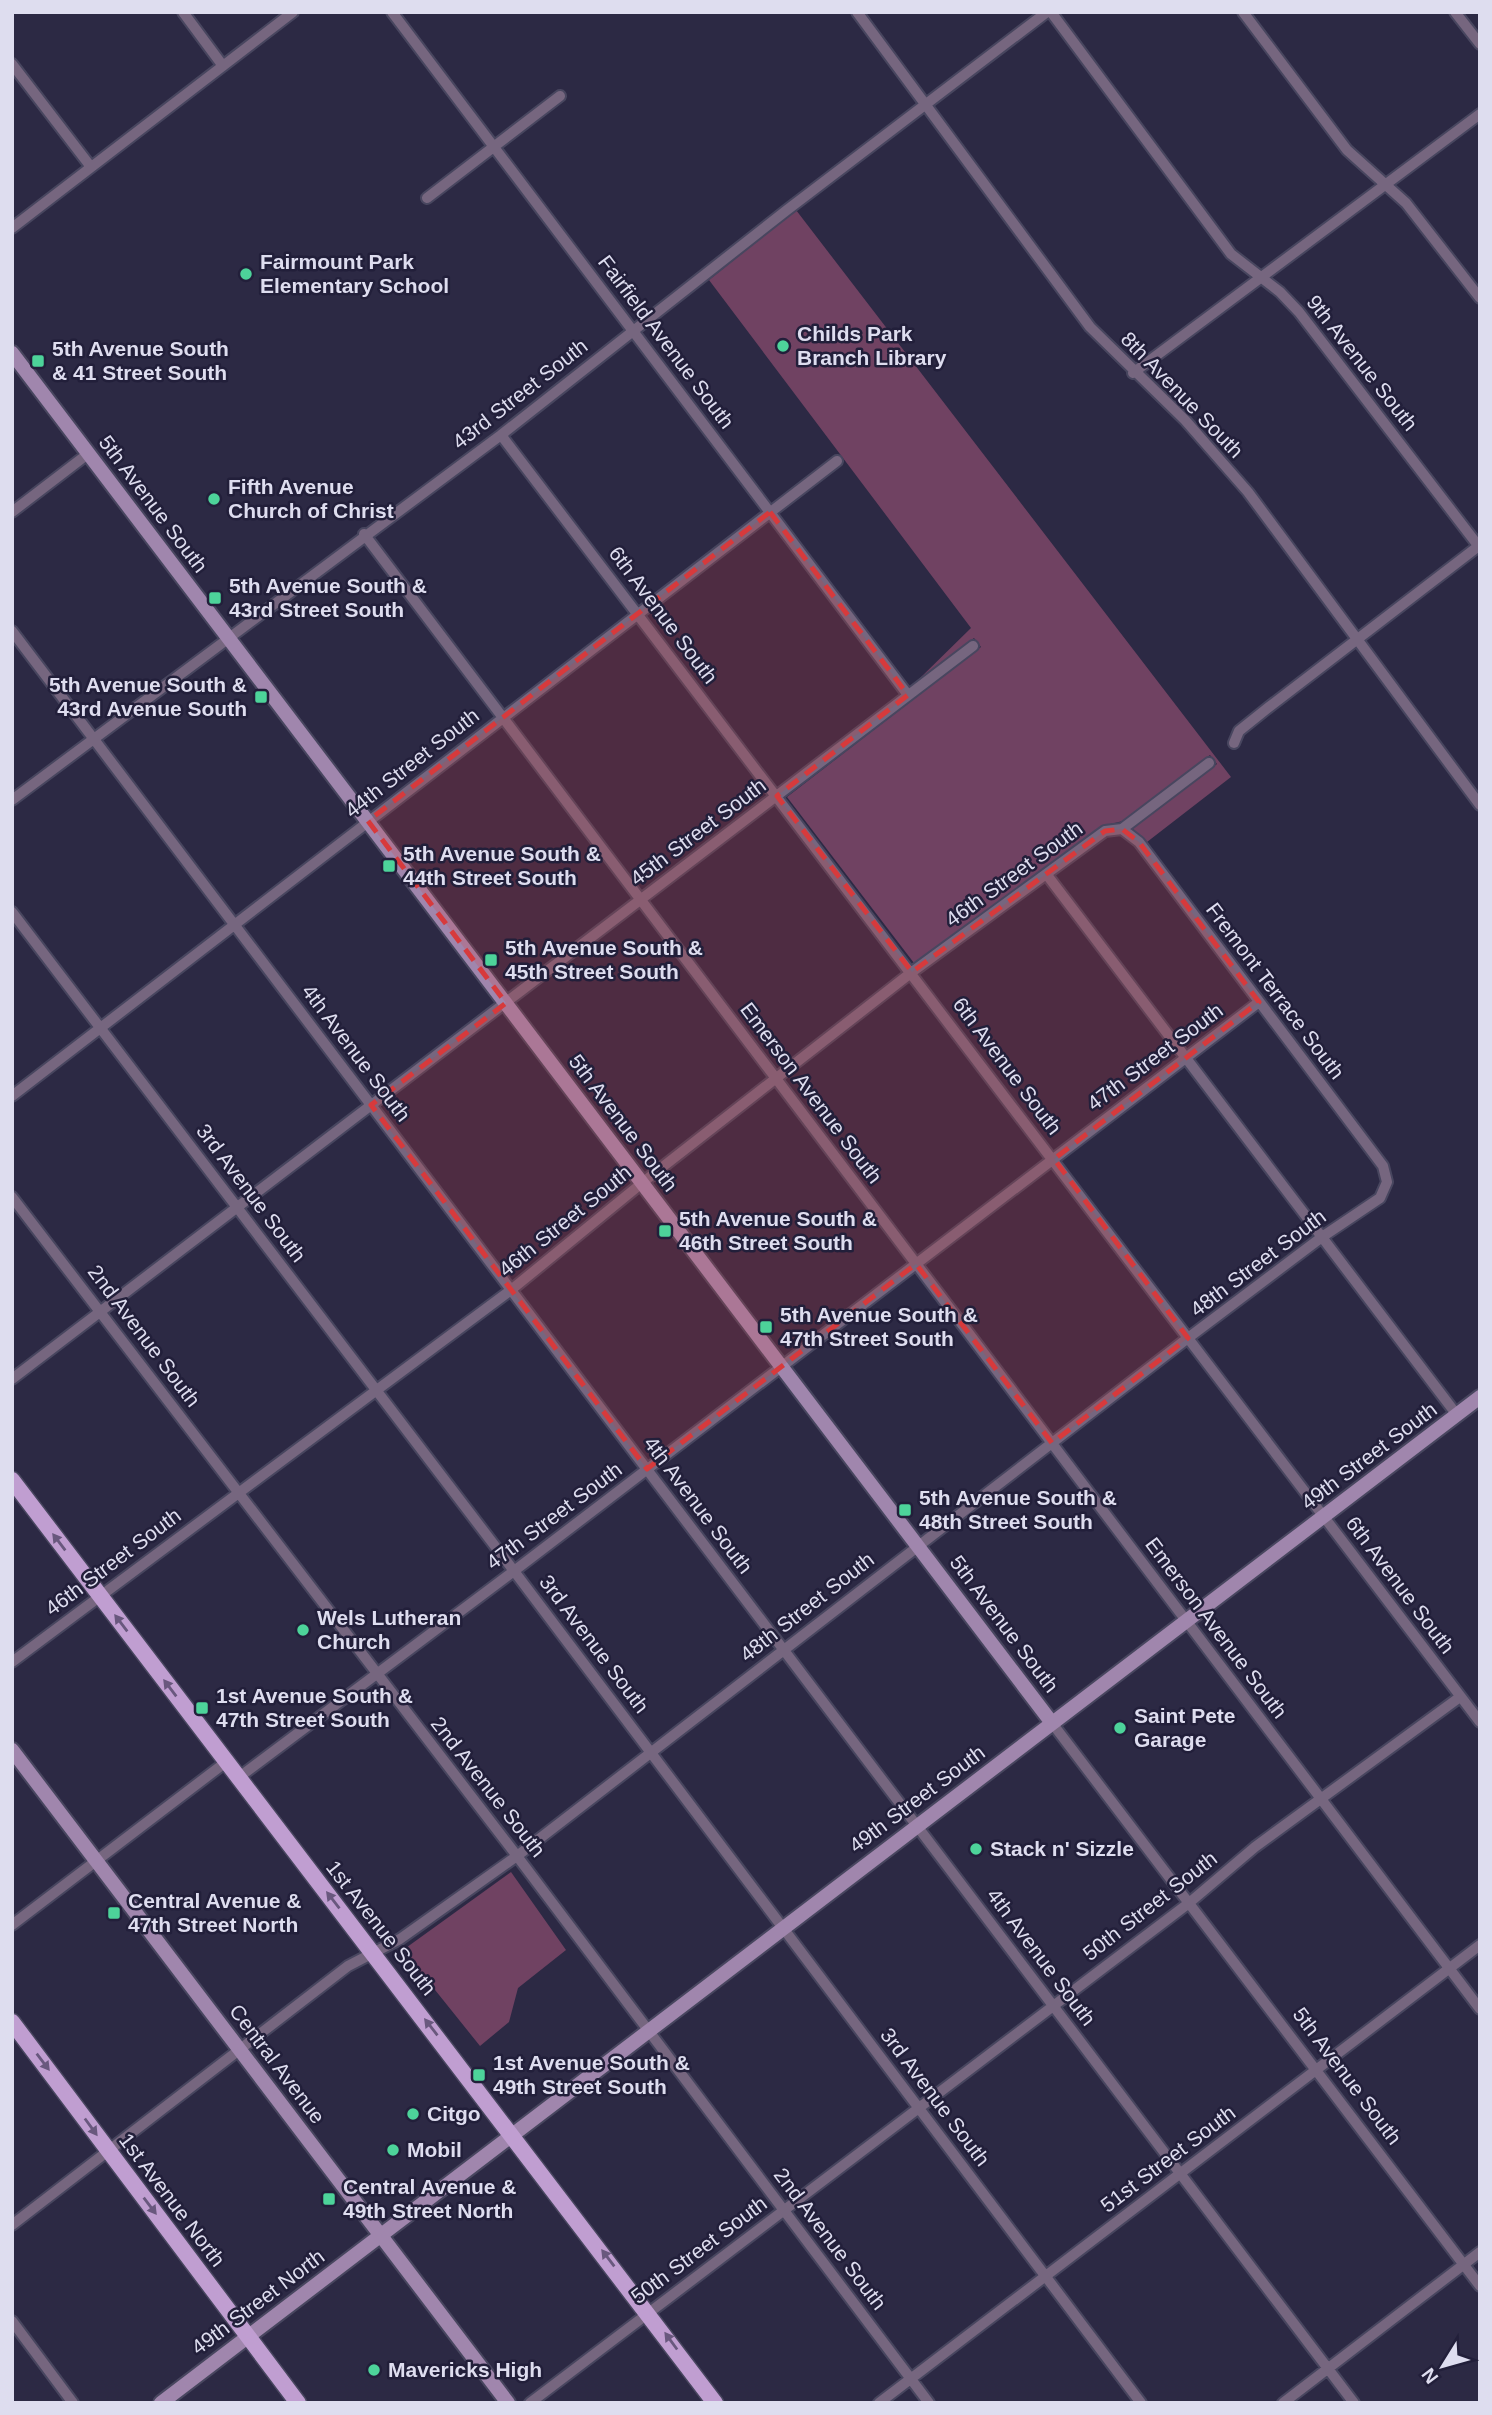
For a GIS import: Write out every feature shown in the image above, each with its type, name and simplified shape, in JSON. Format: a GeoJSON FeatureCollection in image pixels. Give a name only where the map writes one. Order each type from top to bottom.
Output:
{"type":"FeatureCollection","features":[{"type":"Feature","properties":{"kind":"main road","name":"5th Avenue South"},"geometry":{"type":"LineString","coordinates":[[12,353],[1052,1723]]}},
{"type":"Feature","properties":{"kind":"main road","name":"49th Street South"},"geometry":{"type":"LineString","coordinates":[[380,2235],[1480,1398]]}},
{"type":"Feature","properties":{"kind":"main road","name":"1st Avenue South"},"geometry":{"type":"LineString","coordinates":[[12,1480],[649,2312],[715,2403]]}},
{"type":"Feature","properties":{"kind":"main road","name":"Central Avenue"},"geometry":{"type":"LineString","coordinates":[[12,1750],[508,2403]]}},
{"type":"Feature","properties":{"kind":"main road","name":"1st Avenue North"},"geometry":{"type":"LineString","coordinates":[[12,2022],[298,2403]]}},
{"type":"Feature","properties":{"kind":"main road","name":"49th Street North"},"geometry":{"type":"LineString","coordinates":[[161,2403],[380,2235]]}},
{"type":"Feature","properties":{"kind":"street"},"geometry":{"type":"LineString","coordinates":[[183,12],[223,66]]}},
{"type":"Feature","properties":{"kind":"street"},"geometry":{"type":"LineString","coordinates":[[12,228],[293,12]]}},
{"type":"Feature","properties":{"kind":"street","name":"Fairfield Avenue South"},"geometry":{"type":"LineString","coordinates":[[393,12],[908,695]]}},
{"type":"Feature","properties":{"kind":"street","name":"8th Avenue South"},"geometry":{"type":"LineString","coordinates":[[856,12],[1090,327],[1133,373],[1185,420],[1248,492],[1480,805]]}},
{"type":"Feature","properties":{"kind":"street","name":"43rd Street South"},"geometry":{"type":"LineString","coordinates":[[12,800],[230,639],[364,534],[501,435],[925,104],[1049,12]]}},
{"type":"Feature","properties":{"kind":"street","name":"9th Avenue South"},"geometry":{"type":"LineString","coordinates":[[1049,12],[1231,254],[1280,292],[1299,312],[1479,546]]}},
{"type":"Feature","properties":{"kind":"street"},"geometry":{"type":"LineString","coordinates":[[1243,12],[1347,150],[1406,203],[1480,298]]}},
{"type":"Feature","properties":{"kind":"street"},"geometry":{"type":"LineString","coordinates":[[1455,12],[1480,44]]}},
{"type":"Feature","properties":{"kind":"street"},"geometry":{"type":"LineString","coordinates":[[12,64],[91,167]]}},
{"type":"Feature","properties":{"kind":"street"},"geometry":{"type":"LineString","coordinates":[[427,198],[560,96]]}},
{"type":"Feature","properties":{"kind":"street"},"geometry":{"type":"LineString","coordinates":[[1133,373],[1480,114]]}},
{"type":"Feature","properties":{"kind":"street","name":"6th Avenue South"},"geometry":{"type":"LineString","coordinates":[[501,435],[1480,1722]]}},
{"type":"Feature","properties":{"kind":"street"},"geometry":{"type":"LineString","coordinates":[[12,512],[89,453]]}},
{"type":"Feature","properties":{"kind":"street","name":"44th Street South"},"geometry":{"type":"LineString","coordinates":[[12,1096],[837,461]]}},
{"type":"Feature","properties":{"kind":"street","name":"Emerson Avenue South"},"geometry":{"type":"LineString","coordinates":[[364,534],[1480,2009]]}},
{"type":"Feature","properties":{"kind":"street"},"geometry":{"type":"LineString","coordinates":[[1234,743],[1245,726],[1479,546]]}},
{"type":"Feature","properties":{"kind":"street","name":"4th Avenue South"},"geometry":{"type":"LineString","coordinates":[[12,631],[1354,2403]]}},
{"type":"Feature","properties":{"kind":"street","name":"45th Street South"},"geometry":{"type":"LineString","coordinates":[[12,1379],[973,646]]}},
{"type":"Feature","properties":{"kind":"street","name":"46th Street South"},"geometry":{"type":"LineString","coordinates":[[12,1662],[511,1290],[642,1183],[912,972],[1105,831],[1122,829],[1209,764]]}},
{"type":"Feature","properties":{"kind":"street","name":"Fremont Terrace South"},"geometry":{"type":"LineString","coordinates":[[1122,829],[1139,842],[1383,1166],[1387,1182]]}},
{"type":"Feature","properties":{"kind":"street"},"geometry":{"type":"LineString","coordinates":[[1047,875],[1457,1415]]}},
{"type":"Feature","properties":{"kind":"street","name":"3rd Avenue South"},"geometry":{"type":"LineString","coordinates":[[12,912],[514,1571],[1141,2403]]}},
{"type":"Feature","properties":{"kind":"street","name":"47th Street South"},"geometry":{"type":"LineString","coordinates":[[238,1777],[514,1571],[1259,1002]]}},
{"type":"Feature","properties":{"kind":"street","name":"48th Street South"},"geometry":{"type":"LineString","coordinates":[[12,2225],[348,1966],[375,1954],[517,1856],[1188,1338],[1322,1237],[1380,1198],[1387,1182]]}},
{"type":"Feature","properties":{"kind":"street","name":"2nd Avenue South"},"geometry":{"type":"LineString","coordinates":[[12,1197],[517,1856],[929,2403]]}},
{"type":"Feature","properties":{"kind":"street","name":"50th Street South"},"geometry":{"type":"LineString","coordinates":[[530,2403],[1189,1903],[1322,1797],[1460,1697]]}},
{"type":"Feature","properties":{"kind":"street","name":"5th Avenue South"},"geometry":{"type":"LineString","coordinates":[[1052,1723],[1480,2286]]}},
{"type":"Feature","properties":{"kind":"street"},"geometry":{"type":"LineString","coordinates":[[12,1925],[226,1762]]}},
{"type":"Feature","properties":{"kind":"street","name":"51st Street South"},"geometry":{"type":"LineString","coordinates":[[879,2403],[1480,1945]]}},
{"type":"Feature","properties":{"kind":"street"},"geometry":{"type":"LineString","coordinates":[[1283,2403],[1480,2252]]}},
{"type":"Feature","properties":{"kind":"street"},"geometry":{"type":"LineString","coordinates":[[12,2321],[73,2403]]}},
{"type":"Feature","properties":{"kind":"highlighted area"},"geometry":{"type":"Polygon","coordinates":[[[770,512],[908,695],[777,796],[912,972],[1105,831],[1122,829],[1139,842],[1259,1002],[1054,1159],[1188,1338],[1052,1443],[916,1264],[647,1469],[371,1105],[506,1003],[368,821],[770,512]]]}},
{"type":"Feature","properties":{"kind":"shaded area"},"geometry":{"type":"Polygon","coordinates":[[[796,210],[1231,777],[1147,842],[1132,828],[1217,764],[1210,755],[1123,821],[1102,826],[914,963],[787,797],[981,647],[974,638],[916,682],[971,628],[709,280],[796,210]]]}},
{"type":"Feature","properties":{"kind":"shaded area"},"geometry":{"type":"Polygon","coordinates":[[[511,1872],[566,1950],[518,1988],[509,2022],[480,2046],[403,1950],[511,1872]]]}},
{"type":"Feature","properties":{"kind":"place","name":"Fairmount Park Elementary School"},"geometry":{"type":"Point","coordinates":[246,274]}},
{"type":"Feature","properties":{"kind":"place","name":"Childs Park Branch Library"},"geometry":{"type":"Point","coordinates":[783,346]}},
{"type":"Feature","properties":{"kind":"place","name":"5th Avenue South & 41 Street South"},"geometry":{"type":"Point","coordinates":[38,361]}},
{"type":"Feature","properties":{"kind":"place","name":"Fifth Avenue Church of Christ"},"geometry":{"type":"Point","coordinates":[214,499]}},
{"type":"Feature","properties":{"kind":"place","name":"5th Avenue South & 43rd Street South"},"geometry":{"type":"Point","coordinates":[215,598]}},
{"type":"Feature","properties":{"kind":"place","name":"5th Avenue South & 43rd Avenue South"},"geometry":{"type":"Point","coordinates":[261,697]}},
{"type":"Feature","properties":{"kind":"place","name":"5th Avenue South & 44th Street South"},"geometry":{"type":"Point","coordinates":[389,866]}},
{"type":"Feature","properties":{"kind":"place","name":"5th Avenue South & 45th Street South"},"geometry":{"type":"Point","coordinates":[491,960]}},
{"type":"Feature","properties":{"kind":"place","name":"5th Avenue South & 46th Street South"},"geometry":{"type":"Point","coordinates":[665,1231]}},
{"type":"Feature","properties":{"kind":"place","name":"5th Avenue South & 47th Street South"},"geometry":{"type":"Point","coordinates":[766,1327]}},
{"type":"Feature","properties":{"kind":"place","name":"5th Avenue South & 48th Street South"},"geometry":{"type":"Point","coordinates":[905,1510]}},
{"type":"Feature","properties":{"kind":"place","name":"Wels Lutheran Church"},"geometry":{"type":"Point","coordinates":[303,1630]}},
{"type":"Feature","properties":{"kind":"place","name":"1st Avenue South & 47th Street South"},"geometry":{"type":"Point","coordinates":[202,1708]}},
{"type":"Feature","properties":{"kind":"place","name":"Saint Pete Garage"},"geometry":{"type":"Point","coordinates":[1120,1728]}},
{"type":"Feature","properties":{"kind":"place","name":"Stack n' Sizzle"},"geometry":{"type":"Point","coordinates":[976,1849]}},
{"type":"Feature","properties":{"kind":"place","name":"Central Avenue & 47th Street North"},"geometry":{"type":"Point","coordinates":[114,1913]}},
{"type":"Feature","properties":{"kind":"place","name":"1st Avenue South & 49th Street South"},"geometry":{"type":"Point","coordinates":[479,2075]}},
{"type":"Feature","properties":{"kind":"place","name":"Citgo"},"geometry":{"type":"Point","coordinates":[413,2114]}},
{"type":"Feature","properties":{"kind":"place","name":"Mobil"},"geometry":{"type":"Point","coordinates":[393,2150]}},
{"type":"Feature","properties":{"kind":"place","name":"Central Avenue & 49th Street North"},"geometry":{"type":"Point","coordinates":[329,2199]}},
{"type":"Feature","properties":{"kind":"place","name":"Mavericks High"},"geometry":{"type":"Point","coordinates":[374,2370]}}]}
